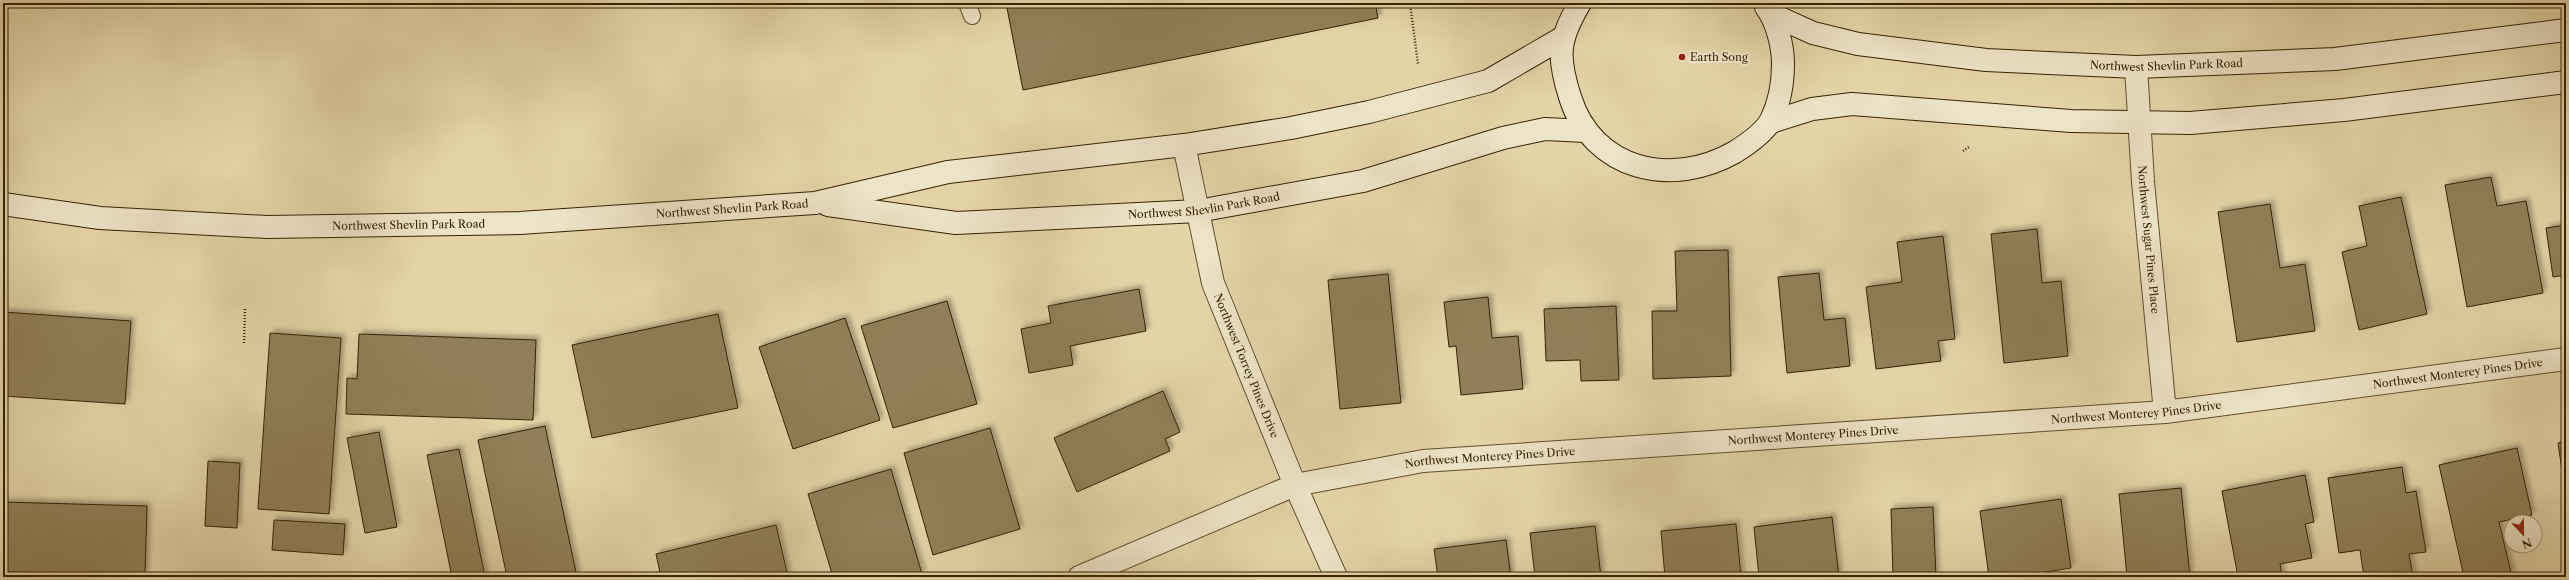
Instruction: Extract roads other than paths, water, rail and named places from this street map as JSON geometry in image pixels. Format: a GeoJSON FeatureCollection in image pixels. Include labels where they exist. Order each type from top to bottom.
{"type":"FeatureCollection","features":[{"type":"Feature","properties":{"kind":"main road"},"geometry":{"type":"LineString","coordinates":[[1580,3],[1562,38],[1561,63],[1566,86],[1574,110],[1586,131],[1620,161],[1651,170],[1686,169],[1719,161],[1746,145],[1771,122],[1812,109],[1852,104],[2071,121],[2190,123],[2344,110],[2566,82]]}},
{"type":"Feature","properties":{"kind":"main road"},"geometry":{"type":"LineString","coordinates":[[1767,8],[1783,52],[1782,87],[1771,122]]}},
{"type":"Feature","properties":{"kind":"main road","name":"Northwest Shevlin Park Road"},"geometry":{"type":"LineString","coordinates":[[1767,8],[1813,33],[1858,44],[1986,60],[2136,67],[2335,59],[2566,30]]}},
{"type":"Feature","properties":{"kind":"main road","name":"Northwest Shevlin Park Road"},"geometry":{"type":"LineString","coordinates":[[3,204],[100,218],[267,227],[520,223],[815,203],[948,172],[1184,145],[1291,128],[1369,112],[1488,81],[1562,38]]}},
{"type":"Feature","properties":{"kind":"main road","name":"Northwest Sugar Pines Place"},"geometry":{"type":"LineString","coordinates":[[2136,67],[2138,123],[2165,412]]}},
{"type":"Feature","properties":{"kind":"main road","name":"Northwest Shevlin Park Road"},"geometry":{"type":"LineString","coordinates":[[815,203],[956,223],[1198,211],[1363,181],[1503,138],[1545,129],[1586,131]]}},
{"type":"Feature","properties":{"kind":"main road","name":"Northwest Torrey Pines Drive"},"geometry":{"type":"LineString","coordinates":[[1184,145],[1213,283],[1295,485],[1336,577]]}},
{"type":"Feature","properties":{"kind":"main road","name":"Northwest Monterey Pines Drive"},"geometry":{"type":"LineString","coordinates":[[1078,577],[1295,485],[1423,461],[2165,412],[2566,359]]}},
{"type":"Feature","properties":{"kind":"place","name":"Earth Song"},"geometry":{"type":"Point","coordinates":[1682,57]}}]}
